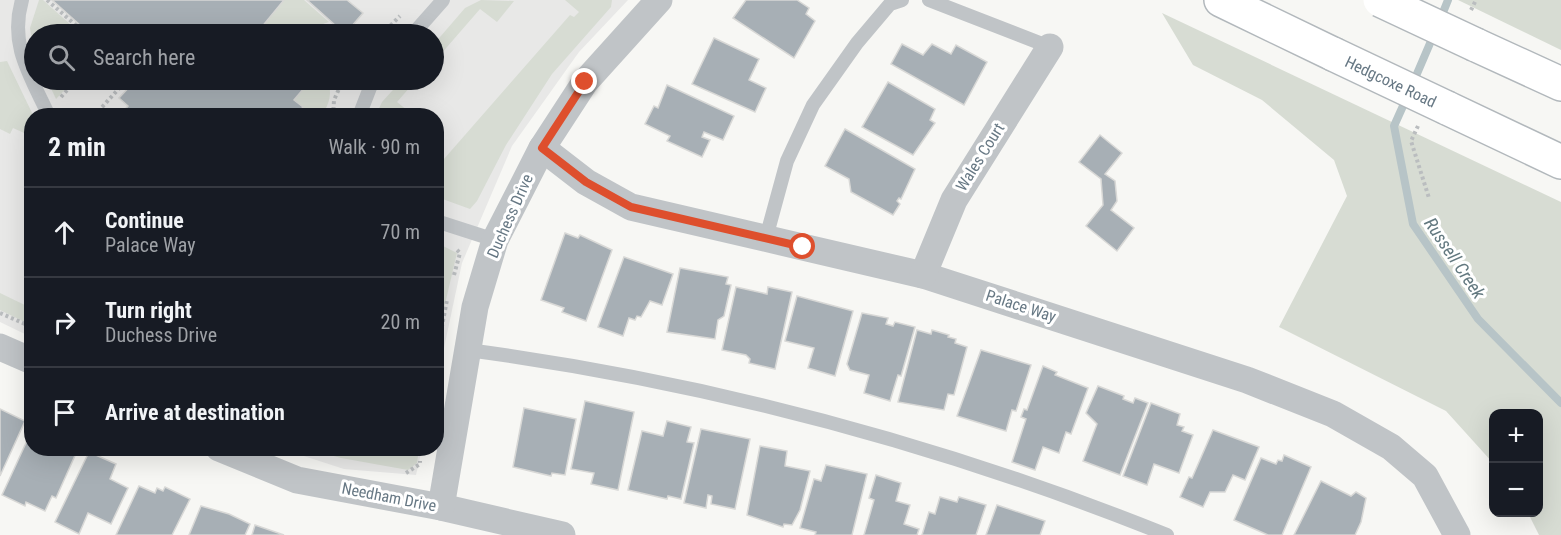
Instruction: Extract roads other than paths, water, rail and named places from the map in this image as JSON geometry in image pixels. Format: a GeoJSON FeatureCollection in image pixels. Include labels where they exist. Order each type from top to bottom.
{"type":"FeatureCollection","features":[{"type":"Feature","properties":{"kind":"main road","name":"Hedgcoxe Road"},"geometry":{"type":"LineString","coordinates":[[1221,0],[1561,162]]}},
{"type":"Feature","properties":{"kind":"main road"},"geometry":{"type":"LineString","coordinates":[[1380,0],[1561,84]]}},
{"type":"Feature","properties":{"kind":"street","name":"Duchess Drive"},"geometry":{"type":"LineString","coordinates":[[441,507],[475,307],[495,240],[542,148],[585,82],[652,2]]}},
{"type":"Feature","properties":{"kind":"street","name":"Wales Court"},"geometry":{"type":"LineString","coordinates":[[923,275],[954,200],[1050,47]]}},
{"type":"Feature","properties":{"kind":"street","name":"Palace Way"},"geometry":{"type":"LineString","coordinates":[[542,148],[586,182],[631,207],[923,275],[1247,380],[1333,414],[1391,447],[1425,476],[1457,535]]}},
{"type":"Feature","properties":{"kind":"street"},"geometry":{"type":"LineString","coordinates":[[0,346],[24,357]]}},
{"type":"Feature","properties":{"kind":"street","name":"Needham Drive"},"geometry":{"type":"LineString","coordinates":[[238,456],[297,480],[441,507],[562,535]]}},
{"type":"Feature","properties":{"kind":"lane"},"geometry":{"type":"LineString","coordinates":[[22,0],[16,21],[20,50],[24,59]]}},
{"type":"Feature","properties":{"kind":"lane"},"geometry":{"type":"LineString","coordinates":[[422,24],[443,0]]}},
{"type":"Feature","properties":{"kind":"lane"},"geometry":{"type":"LineString","coordinates":[[766,238],[788,161],[813,105],[890,4],[902,0]]}},
{"type":"Feature","properties":{"kind":"lane"},"geometry":{"type":"LineString","coordinates":[[929,0],[1050,47]]}},
{"type":"Feature","properties":{"kind":"lane"},"geometry":{"type":"LineString","coordinates":[[38,90],[45,108]]}},
{"type":"Feature","properties":{"kind":"lane"},"geometry":{"type":"LineString","coordinates":[[362,108],[369,90]]}},
{"type":"Feature","properties":{"kind":"lane"},"geometry":{"type":"LineString","coordinates":[[444,224],[495,240]]}},
{"type":"Feature","properties":{"kind":"lane"},"geometry":{"type":"LineString","coordinates":[[468,350],[552,361],[674,384],[818,420],[928,450],[1113,513],[1167,535]]}},
{"type":"Feature","properties":{"kind":"waterway","name":"Russell Creek"},"geometry":{"type":"LineString","coordinates":[[1440,20],[1448,0]]}},
{"type":"Feature","properties":{"kind":"waterway","name":"Russell Creek"},"geometry":{"type":"LineString","coordinates":[[1413,83],[1434,34]]}},
{"type":"Feature","properties":{"kind":"waterway","name":"Russell Creek"},"geometry":{"type":"LineString","coordinates":[[1407,97],[1394,126],[1413,224],[1478,319],[1561,403]]}}]}
